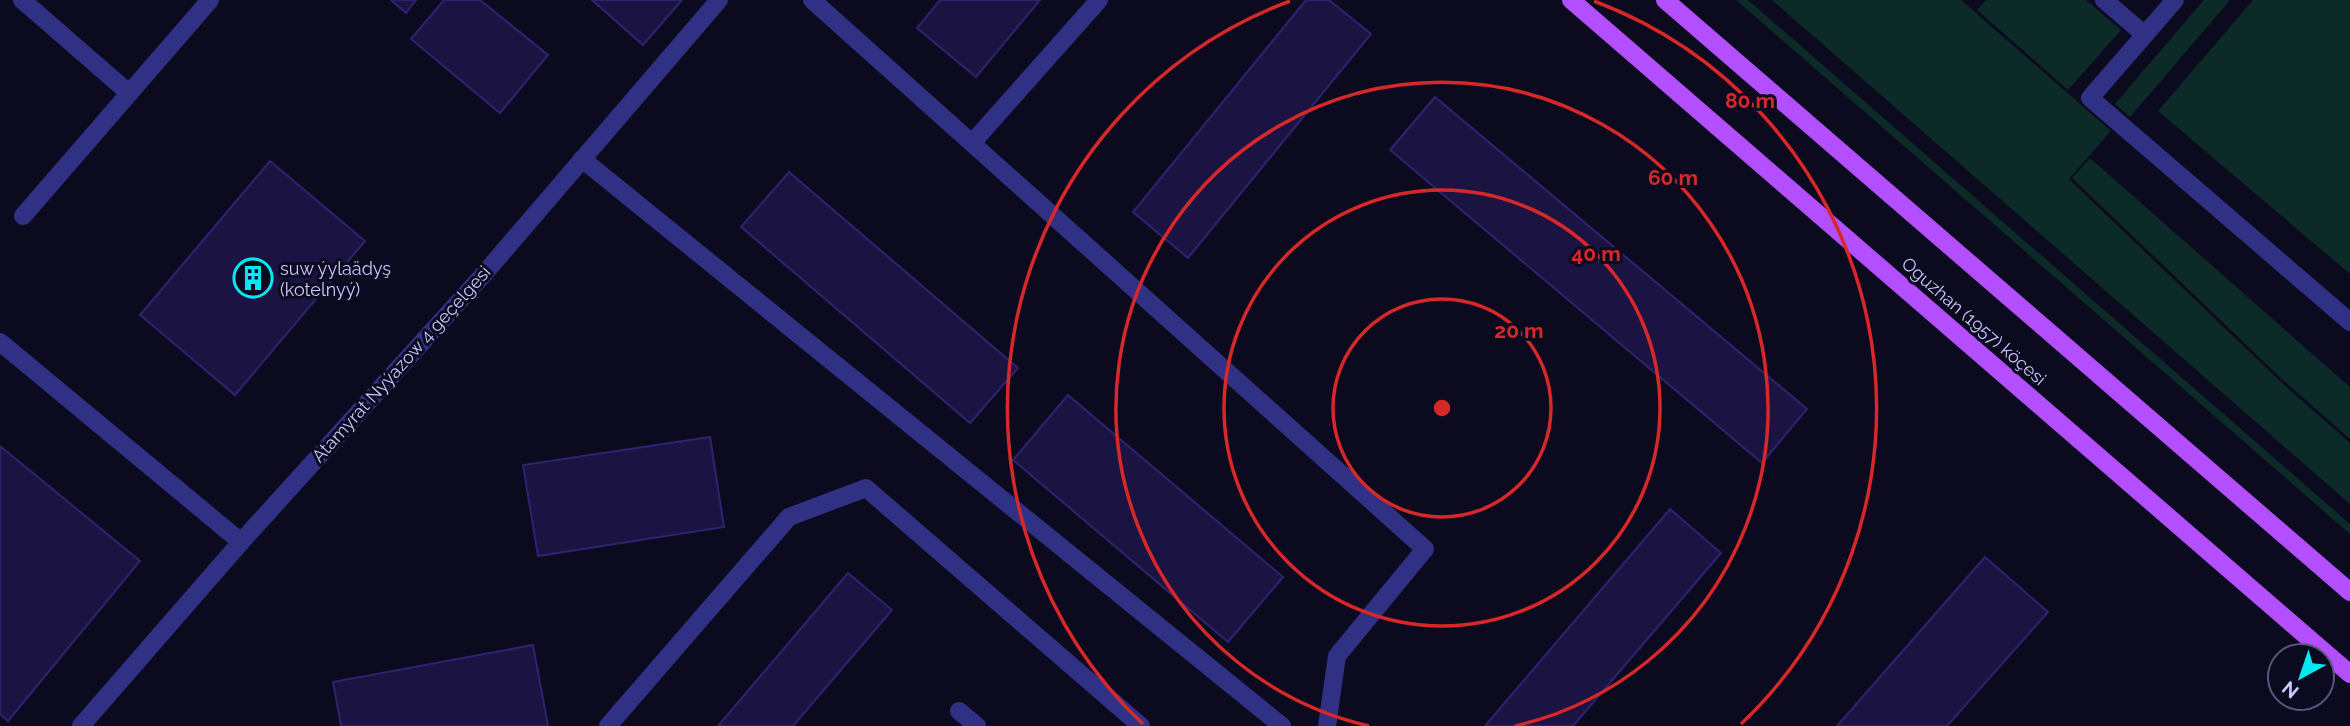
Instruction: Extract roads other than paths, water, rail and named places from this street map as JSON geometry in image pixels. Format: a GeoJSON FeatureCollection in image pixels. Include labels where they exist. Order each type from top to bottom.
{"type":"FeatureCollection","features":[{"type":"Feature","properties":{"kind":"main road","name":"Oguzhan (1957) köçesi"},"geometry":{"type":"LineString","coordinates":[[1571,0],[2350,674]]}},
{"type":"Feature","properties":{"kind":"main road"},"geometry":{"type":"LineString","coordinates":[[1665,0],[2350,592]]}},
{"type":"Feature","properties":{"kind":"street"},"geometry":{"type":"LineString","coordinates":[[22,0],[129,93]]}},
{"type":"Feature","properties":{"kind":"street"},"geometry":{"type":"LineString","coordinates":[[23,216],[210,0]]}},
{"type":"Feature","properties":{"kind":"street","name":"Atamyrat Nyýazow 4 geçelgesi"},"geometry":{"type":"LineString","coordinates":[[81,726],[241,542],[484,274],[719,0]]}},
{"type":"Feature","properties":{"kind":"street"},"geometry":{"type":"LineString","coordinates":[[812,0],[1425,549],[1337,656],[1327,726]]}},
{"type":"Feature","properties":{"kind":"street"},"geometry":{"type":"LineString","coordinates":[[972,143],[1099,0]]}},
{"type":"Feature","properties":{"kind":"street"},"geometry":{"type":"LineString","coordinates":[[2104,0],[2145,35]]}},
{"type":"Feature","properties":{"kind":"street"},"geometry":{"type":"LineString","coordinates":[[2175,0],[2091,98],[2350,322]]}},
{"type":"Feature","properties":{"kind":"street"},"geometry":{"type":"LineString","coordinates":[[582,159],[1282,726]]}},
{"type":"Feature","properties":{"kind":"street"},"geometry":{"type":"LineString","coordinates":[[0,342],[241,542]]}},
{"type":"Feature","properties":{"kind":"street"},"geometry":{"type":"LineString","coordinates":[[608,726],[789,517],[866,488],[1141,726]]}},
{"type":"Feature","properties":{"kind":"street"},"geometry":{"type":"LineString","coordinates":[[959,710],[977,726]]}},
{"type":"Feature","properties":{"kind":"place","name":"suw ýylaädyş (kotelnyý)"},"geometry":{"type":"Point","coordinates":[253,278]}}]}
